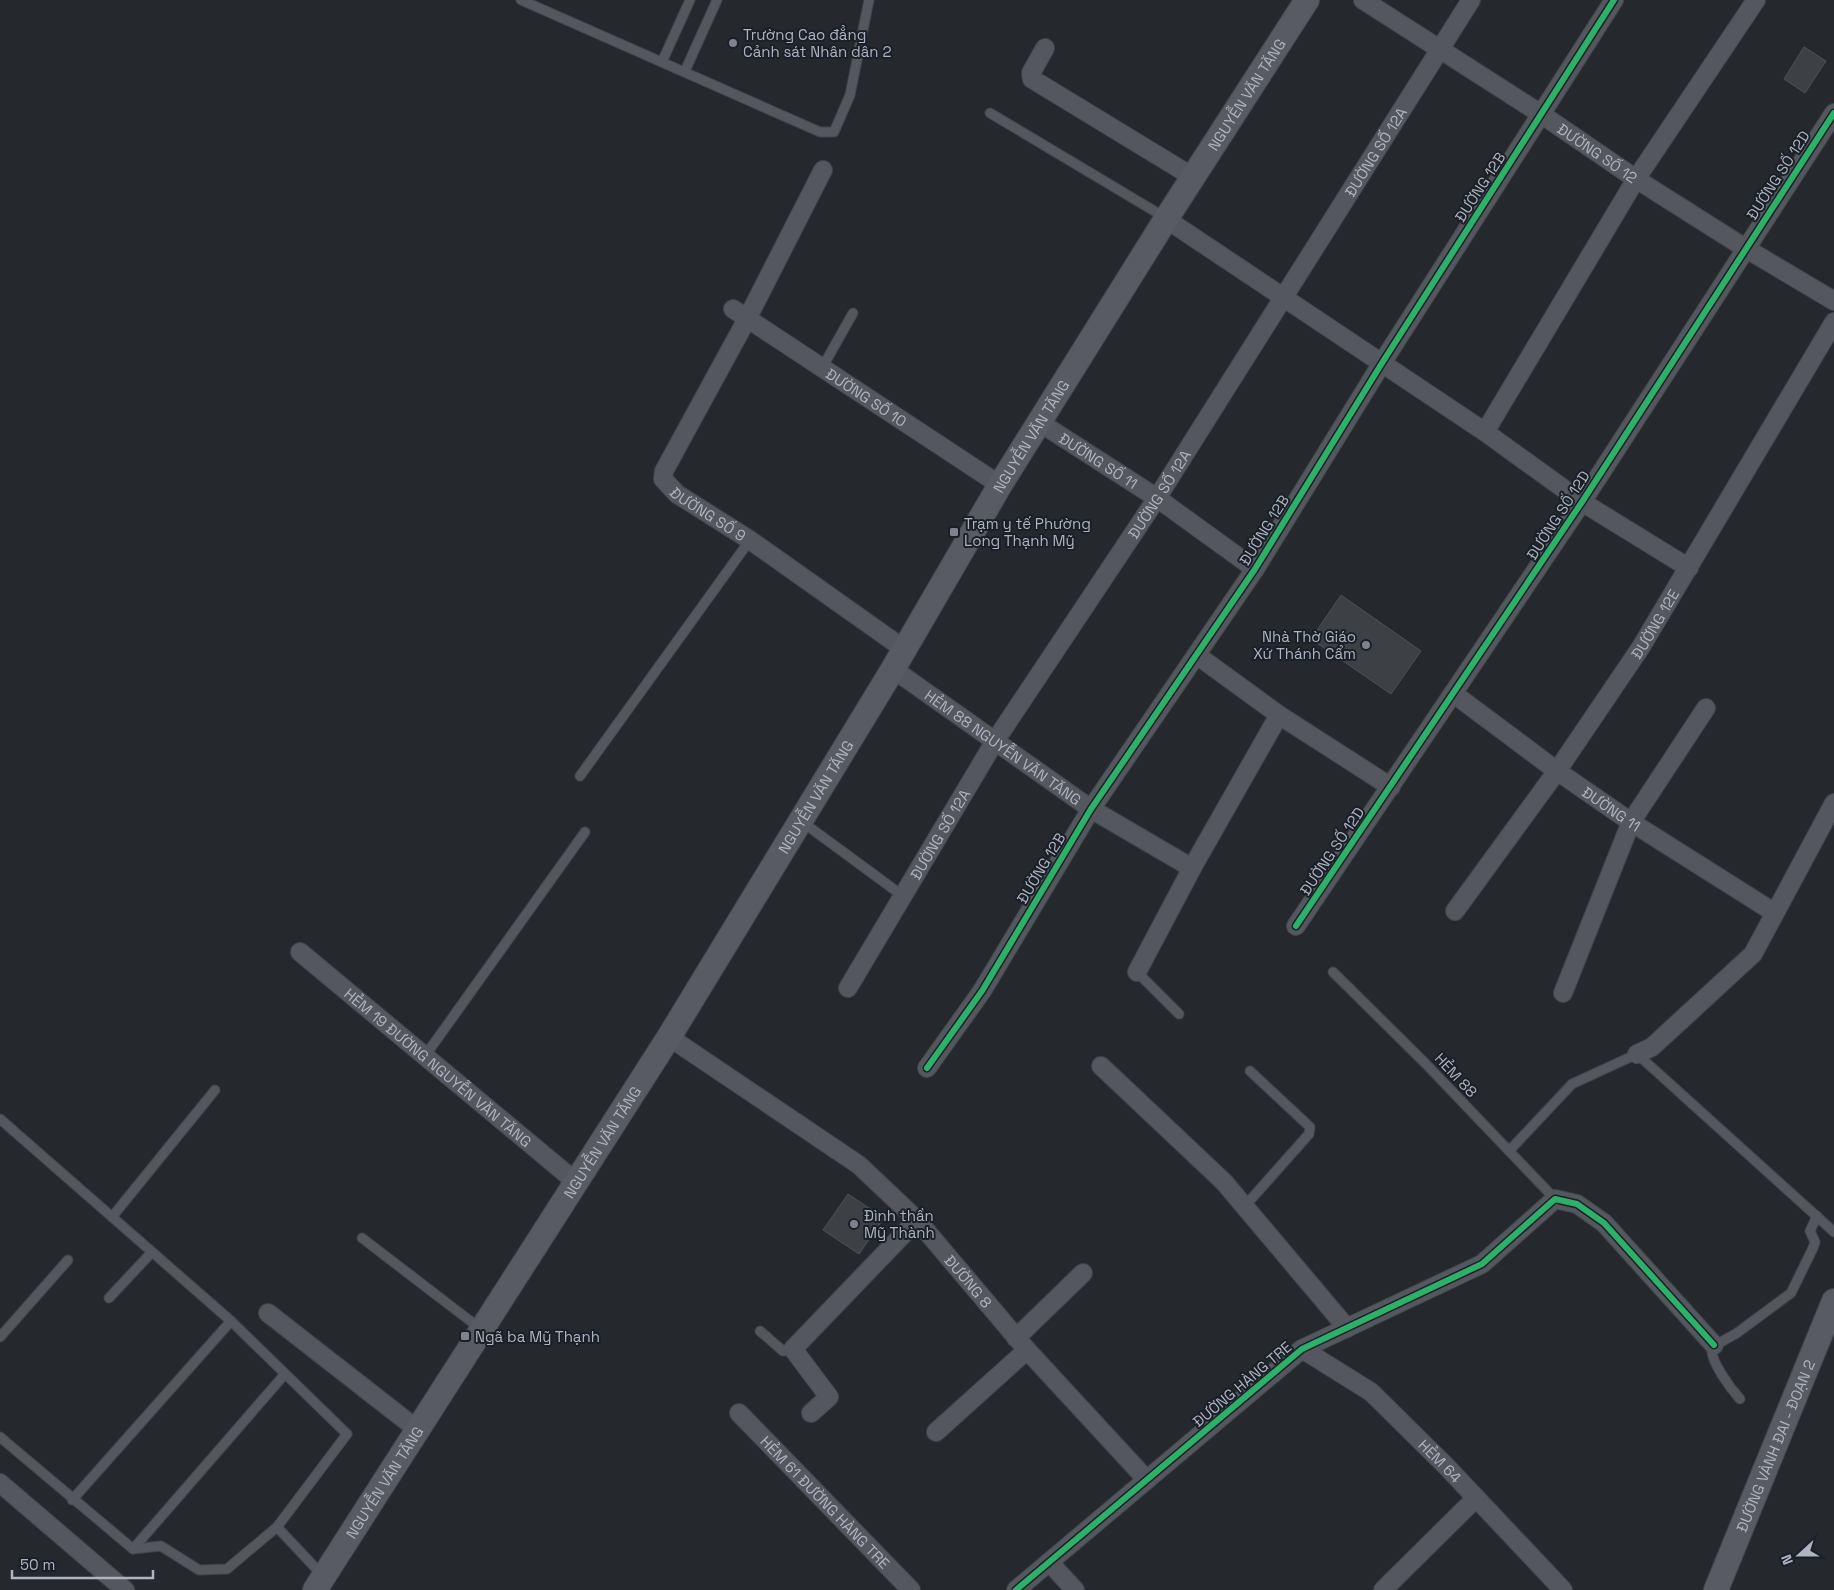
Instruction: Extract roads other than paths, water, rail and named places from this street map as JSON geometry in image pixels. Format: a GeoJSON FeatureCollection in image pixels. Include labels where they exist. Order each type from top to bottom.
{"type":"FeatureCollection","features":[{"type":"Feature","properties":{"kind":"main road","name":"NGUYỄN VĂN TĂNG"},"geometry":{"type":"LineString","coordinates":[[320,1583],[669,1037],[893,669],[1000,485],[1166,218],[1307,0]]}},
{"type":"Feature","properties":{"kind":"main road","name":"ĐƯỜNG VÀNH ĐAI - ĐOẠN 2"},"geometry":{"type":"LineString","coordinates":[[1716,1590],[1834,1301]]}},
{"type":"Feature","properties":{"kind":"street","name":"ĐƯỜNG SỐ 12"},"geometry":{"type":"LineString","coordinates":[[1363,0],[1439,51],[1541,114],[1636,179],[1745,248],[1834,301]]}},
{"type":"Feature","properties":{"kind":"street","name":"ĐƯỜNG SỐ 12A"},"geometry":{"type":"LineString","coordinates":[[848,988],[995,741],[1157,498],[1283,295],[1471,0]]}},
{"type":"Feature","properties":{"kind":"street","name":"ĐƯỜNG 12B"},"geometry":{"type":"LineString","coordinates":[[927,1068],[982,991],[1091,809],[1198,656],[1255,569],[1382,363],[1614,0]]}},
{"type":"Feature","properties":{"kind":"street"},"geometry":{"type":"LineString","coordinates":[[1485,432],[1636,179],[1756,0]]}},
{"type":"Feature","properties":{"kind":"street"},"geometry":{"type":"LineString","coordinates":[[1045,48],[1031,73],[1032,80],[1193,177]]}},
{"type":"Feature","properties":{"kind":"street","name":"ĐƯỜNG SỐ 12D"},"geometry":{"type":"LineString","coordinates":[[1296,926],[1582,502],[1834,113]]}},
{"type":"Feature","properties":{"kind":"street"},"geometry":{"type":"LineString","coordinates":[[740,314],[823,170]]}},
{"type":"Feature","properties":{"kind":"street"},"geometry":{"type":"LineString","coordinates":[[1166,218],[1485,432],[1582,502],[1689,568]]}},
{"type":"Feature","properties":{"kind":"street","name":"ĐƯỜNG SỐ 10"},"geometry":{"type":"LineString","coordinates":[[740,314],[1000,485]]}},
{"type":"Feature","properties":{"kind":"street","name":"ĐƯỜNG SỐ 9"},"geometry":{"type":"LineString","coordinates":[[740,314],[664,471],[663,479],[677,494],[750,540],[904,649]]}},
{"type":"Feature","properties":{"kind":"street","name":"ĐƯỜNG 12E"},"geometry":{"type":"LineString","coordinates":[[1455,911],[1557,771],[1641,647],[1834,322]]}},
{"type":"Feature","properties":{"kind":"street","name":"ĐƯỜNG SỐ 11"},"geometry":{"type":"LineString","coordinates":[[1039,422],[1157,498],[1255,569]]}},
{"type":"Feature","properties":{"kind":"street"},"geometry":{"type":"LineString","coordinates":[[1198,656],[1279,715],[1391,787]]}},
{"type":"Feature","properties":{"kind":"street","name":"HẺM 88 NGUYỄN VĂN TĂNG"},"geometry":{"type":"LineString","coordinates":[[893,669],[1091,809],[1192,868]]}},
{"type":"Feature","properties":{"kind":"street","name":"ĐƯỜNG 11"},"geometry":{"type":"LineString","coordinates":[[1454,694],[1557,771],[1631,822],[1775,913]]}},
{"type":"Feature","properties":{"kind":"street"},"geometry":{"type":"LineString","coordinates":[[1562,994],[1631,822],[1706,708]]}},
{"type":"Feature","properties":{"kind":"street"},"geometry":{"type":"LineString","coordinates":[[1137,972],[1192,868],[1279,715]]}},
{"type":"Feature","properties":{"kind":"street"},"geometry":{"type":"LineString","coordinates":[[1637,1054],[1652,1047],[1753,954],[1834,803]]}},
{"type":"Feature","properties":{"kind":"street","name":"HẺM 19 ĐƯỜNG NGUYỄN VĂN TĂNG"},"geometry":{"type":"LineString","coordinates":[[300,952],[576,1182]]}},
{"type":"Feature","properties":{"kind":"street","name":"ĐƯỜNG 8"},"geometry":{"type":"LineString","coordinates":[[669,1037],[859,1165],[917,1220],[1022,1344],[1147,1480]]}},
{"type":"Feature","properties":{"kind":"street"},"geometry":{"type":"LineString","coordinates":[[1101,1066],[1224,1182],[1347,1328]]}},
{"type":"Feature","properties":{"kind":"street"},"geometry":{"type":"LineString","coordinates":[[1555,1199],[1577,1204],[1604,1223],[1714,1344]]}},
{"type":"Feature","properties":{"kind":"street","name":"ĐƯỜNG HÀNG TRE"},"geometry":{"type":"LineString","coordinates":[[1016,1590],[1302,1349],[1482,1264],[1555,1199]]}},
{"type":"Feature","properties":{"kind":"street"},"geometry":{"type":"LineString","coordinates":[[811,1413],[829,1397],[793,1349],[917,1220]]}},
{"type":"Feature","properties":{"kind":"street"},"geometry":{"type":"LineString","coordinates":[[936,1432],[1022,1344],[1083,1273]]}},
{"type":"Feature","properties":{"kind":"street"},"geometry":{"type":"LineString","coordinates":[[268,1312],[418,1430]]}},
{"type":"Feature","properties":{"kind":"street","name":"HẺM 64"},"geometry":{"type":"LineString","coordinates":[[1302,1349],[1370,1392],[1476,1498],[1563,1590]]}},
{"type":"Feature","properties":{"kind":"street","name":"HẺM 61 ĐƯỜNG HÀNG TRE"},"geometry":{"type":"LineString","coordinates":[[739,1414],[911,1590]]}},
{"type":"Feature","properties":{"kind":"street"},"geometry":{"type":"LineString","coordinates":[[0,1483],[126,1590]]}},
{"type":"Feature","properties":{"kind":"street"},"geometry":{"type":"LineString","coordinates":[[1383,1590],[1476,1498]]}},
{"type":"Feature","properties":{"kind":"street"},"geometry":{"type":"LineString","coordinates":[[1049,1562],[1075,1590]]}},
{"type":"Feature","properties":{"kind":"lane"},"geometry":{"type":"LineString","coordinates":[[521,0],[820,132],[834,132],[850,95],[870,0]]}},
{"type":"Feature","properties":{"kind":"lane"},"geometry":{"type":"LineString","coordinates":[[662,62],[690,0]]}},
{"type":"Feature","properties":{"kind":"lane"},"geometry":{"type":"LineString","coordinates":[[685,71],[717,0]]}},
{"type":"Feature","properties":{"kind":"lane"},"geometry":{"type":"LineString","coordinates":[[990,113],[1166,218]]}},
{"type":"Feature","properties":{"kind":"lane"},"geometry":{"type":"LineString","coordinates":[[822,368],[853,313]]}},
{"type":"Feature","properties":{"kind":"lane"},"geometry":{"type":"LineString","coordinates":[[580,776],[750,540]]}},
{"type":"Feature","properties":{"kind":"lane"},"geometry":{"type":"LineString","coordinates":[[801,821],[903,896]]}},
{"type":"Feature","properties":{"kind":"lane"},"geometry":{"type":"LineString","coordinates":[[425,1056],[585,832]]}},
{"type":"Feature","properties":{"kind":"lane"},"geometry":{"type":"LineString","coordinates":[[1137,972],[1179,1014]]}},
{"type":"Feature","properties":{"kind":"lane","name":"HẺM 88"},"geometry":{"type":"LineString","coordinates":[[1333,972],[1425,1062],[1555,1199]]}},
{"type":"Feature","properties":{"kind":"lane"},"geometry":{"type":"LineString","coordinates":[[1509,1151],[1572,1084],[1637,1054],[1834,1232]]}},
{"type":"Feature","properties":{"kind":"lane"},"geometry":{"type":"LineString","coordinates":[[1245,1206],[1309,1134],[1310,1127],[1250,1071]]}},
{"type":"Feature","properties":{"kind":"lane"},"geometry":{"type":"LineString","coordinates":[[112,1217],[215,1090]]}},
{"type":"Feature","properties":{"kind":"lane"},"geometry":{"type":"LineString","coordinates":[[0,1119],[231,1321],[347,1434],[276,1527],[227,1568],[199,1570],[161,1546],[133,1549],[72,1500],[0,1437]]}},
{"type":"Feature","properties":{"kind":"lane"},"geometry":{"type":"LineString","coordinates":[[1740,1399],[1711,1350],[1714,1344],[1737,1333],[1791,1293],[1813,1248],[1815,1242],[1810,1231],[1817,1216]]}},
{"type":"Feature","properties":{"kind":"lane"},"geometry":{"type":"LineString","coordinates":[[362,1238],[482,1330]]}},
{"type":"Feature","properties":{"kind":"lane"},"geometry":{"type":"LineString","coordinates":[[109,1298],[152,1252]]}},
{"type":"Feature","properties":{"kind":"lane"},"geometry":{"type":"LineString","coordinates":[[0,1337],[68,1260]]}},
{"type":"Feature","properties":{"kind":"lane"},"geometry":{"type":"LineString","coordinates":[[72,1500],[231,1321]]}},
{"type":"Feature","properties":{"kind":"lane"},"geometry":{"type":"LineString","coordinates":[[760,1331],[783,1351],[793,1349]]}},
{"type":"Feature","properties":{"kind":"lane"},"geometry":{"type":"LineString","coordinates":[[133,1549],[285,1374]]}},
{"type":"Feature","properties":{"kind":"lane"},"geometry":{"type":"LineString","coordinates":[[276,1527],[320,1583]]}},
{"type":"Feature","properties":{"kind":"place","name":"Trường Cao đẳng Cảnh sát Nhân dân 2"},"geometry":{"type":"Point","coordinates":[733,43]}},
{"type":"Feature","properties":{"kind":"place","name":"Trạm y tế Phường Long Thạnh Mỹ"},"geometry":{"type":"Point","coordinates":[954,532]}},
{"type":"Feature","properties":{"kind":"place","name":"Nhà Thờ Giáo Xứ Thánh Cẩm"},"geometry":{"type":"Point","coordinates":[1366,645]}},
{"type":"Feature","properties":{"kind":"place","name":"Đình thần Mỹ Thành"},"geometry":{"type":"Point","coordinates":[854,1224]}},
{"type":"Feature","properties":{"kind":"place","name":"Ngã ba Mỹ Thạnh"},"geometry":{"type":"Point","coordinates":[465,1336]}}]}
